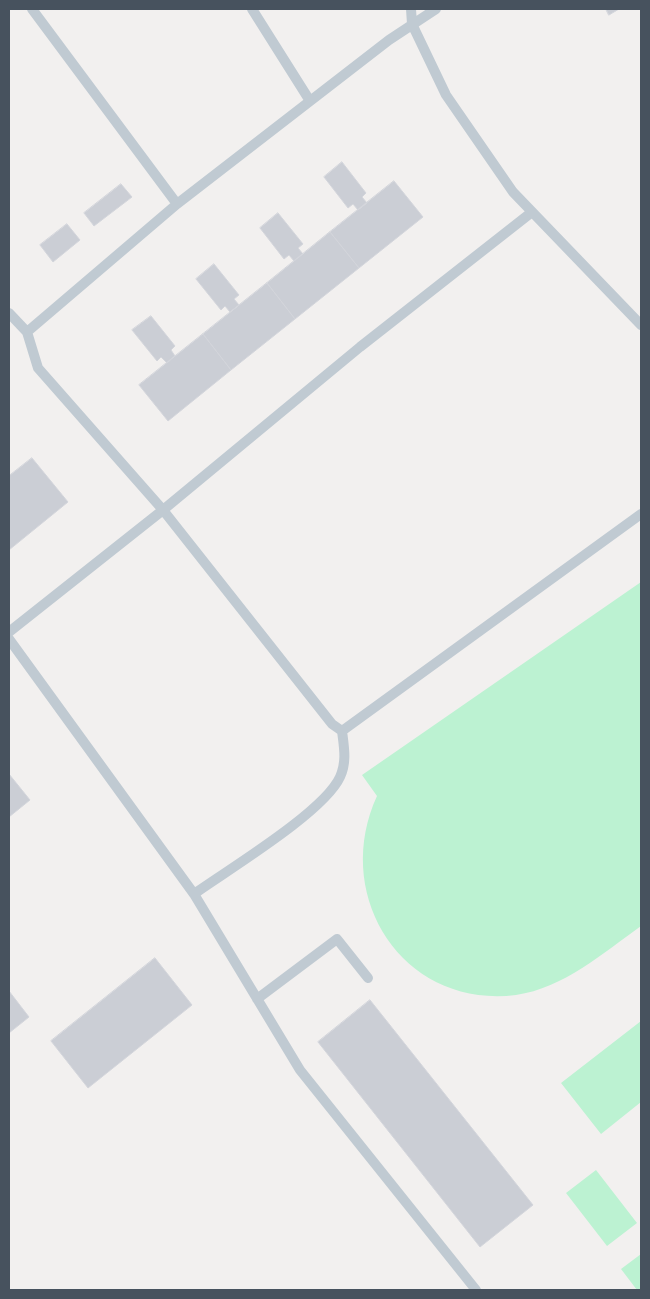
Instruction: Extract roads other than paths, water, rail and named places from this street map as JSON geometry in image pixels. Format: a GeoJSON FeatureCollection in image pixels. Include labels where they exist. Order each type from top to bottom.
{"type":"FeatureCollection","features":[{"type":"Feature","properties":{"kind":"lane"},"geometry":{"type":"LineString","coordinates":[[32,9],[177,204]]}},
{"type":"Feature","properties":{"kind":"lane"},"geometry":{"type":"LineString","coordinates":[[252,9],[310,101]]}},
{"type":"Feature","properties":{"kind":"lane"},"geometry":{"type":"LineString","coordinates":[[411,9],[412,24],[446,95],[513,192],[641,325]]}},
{"type":"Feature","properties":{"kind":"lane"},"geometry":{"type":"LineString","coordinates":[[27,332],[177,204],[412,24],[436,9]]}},
{"type":"Feature","properties":{"kind":"lane"},"geometry":{"type":"LineString","coordinates":[[9,632],[163,510],[360,347],[532,212]]}},
{"type":"Feature","properties":{"kind":"lane"},"geometry":{"type":"LineString","coordinates":[[9,313],[27,332],[38,368],[163,510],[332,724],[342,731],[345,759],[340,777],[326,798],[293,824],[194,894]]}},
{"type":"Feature","properties":{"kind":"lane"},"geometry":{"type":"LineString","coordinates":[[342,731],[641,514]]}},
{"type":"Feature","properties":{"kind":"lane"},"geometry":{"type":"LineString","coordinates":[[9,639],[194,894],[300,1070],[476,1290]]}},
{"type":"Feature","properties":{"kind":"lane"},"geometry":{"type":"LineString","coordinates":[[257,999],[337,939],[368,978]]}}]}
